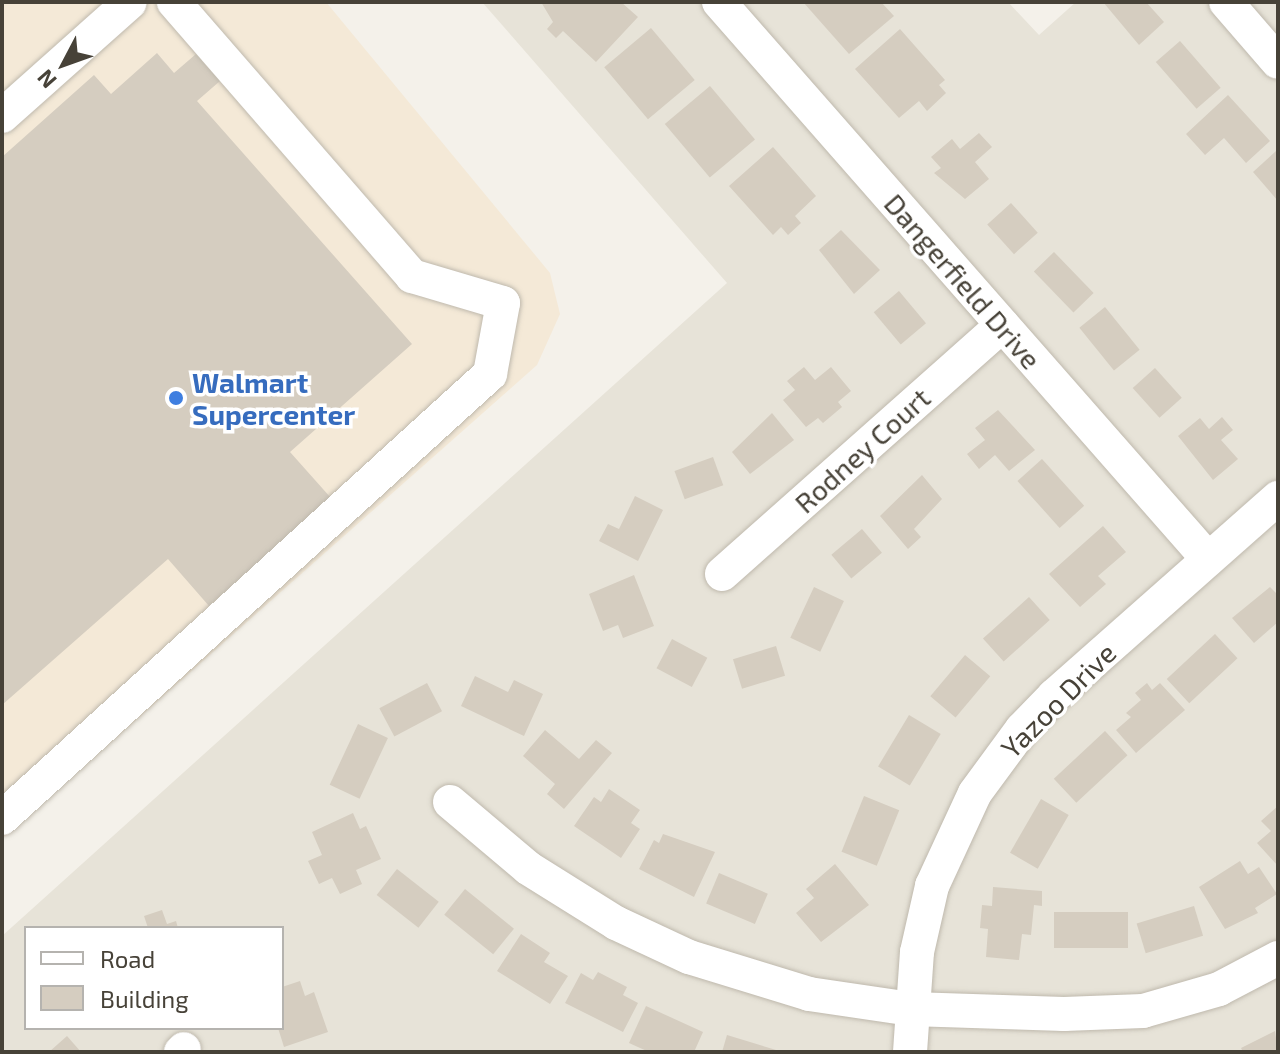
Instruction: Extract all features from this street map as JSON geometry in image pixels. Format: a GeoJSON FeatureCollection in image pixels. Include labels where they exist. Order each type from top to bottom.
{"type":"FeatureCollection","features":[{"type":"Feature","properties":{"kind":"street"},"geometry":{"type":"LineString","coordinates":[[2,116],[130,2]]}},
{"type":"Feature","properties":{"kind":"street"},"geometry":{"type":"LineString","coordinates":[[2,818],[490,374],[503,303],[412,276],[174,2]]}},
{"type":"Feature","properties":{"kind":"street","name":"Dangerfield Drive"},"geometry":{"type":"LineString","coordinates":[[719,2],[1208,559]]}},
{"type":"Feature","properties":{"kind":"street"},"geometry":{"type":"LineString","coordinates":[[1226,2],[1278,62]]}},
{"type":"Feature","properties":{"kind":"street","name":"Rodney Court"},"geometry":{"type":"LineString","coordinates":[[722,574],[1002,325]]}},
{"type":"Feature","properties":{"kind":"street","name":"Yazoo Drive"},"geometry":{"type":"LineString","coordinates":[[910,1052],[917,952],[932,886],[975,793],[1022,729],[1054,696],[1278,498]]}},
{"type":"Feature","properties":{"kind":"street"},"geometry":{"type":"LineString","coordinates":[[450,802],[528,868],[583,905],[689,957],[809,994],[911,1009],[1064,1014],[1143,1011],[1219,989],[1278,958]]}},
{"type":"Feature","properties":{"kind":"shaded area"},"geometry":{"type":"Polygon","coordinates":[[[2,2],[326,2],[550,273],[560,314],[537,365],[2,839],[2,2]]]}},
{"type":"Feature","properties":{"kind":"shaded area"},"geometry":{"type":"Polygon","coordinates":[[[482,2],[1008,2],[1039,35],[1076,2],[1278,2],[1278,1052],[2,1052],[2,936],[727,283],[482,2]]]}},
{"type":"Feature","properties":{"kind":"building"},"geometry":{"type":"Polygon","coordinates":[[[541,2],[621,2],[638,17],[596,62],[563,31],[556,38],[547,29],[553,22],[541,2]]]}},
{"type":"Feature","properties":{"kind":"building"},"geometry":{"type":"Polygon","coordinates":[[[803,2],[881,2],[894,16],[849,54],[803,2]]]}},
{"type":"Feature","properties":{"kind":"building"},"geometry":{"type":"Polygon","coordinates":[[[1103,2],[1146,2],[1164,22],[1139,45],[1103,2]]]}},
{"type":"Feature","properties":{"kind":"building"},"geometry":{"type":"Polygon","coordinates":[[[651,28],[695,80],[648,119],[604,67],[651,28]]]}},
{"type":"Feature","properties":{"kind":"building"},"geometry":{"type":"Polygon","coordinates":[[[900,29],[945,80],[939,85],[946,93],[927,111],[919,101],[899,118],[855,69],[900,29]]]}},
{"type":"Feature","properties":{"kind":"building"},"geometry":{"type":"Polygon","coordinates":[[[1180,41],[1221,88],[1197,109],[1156,62],[1180,41]]]}},
{"type":"Feature","properties":{"kind":"building","name":"Walmart Supercenter"},"geometry":{"type":"Polygon","coordinates":[[[157,53],[174,73],[196,54],[220,81],[197,101],[412,344],[290,452],[331,498],[209,606],[168,559],[2,705],[2,157],[94,75],[111,94],[157,53]]]}},
{"type":"Feature","properties":{"kind":"building"},"geometry":{"type":"Polygon","coordinates":[[[710,86],[755,140],[710,178],[665,124],[710,86]]]}},
{"type":"Feature","properties":{"kind":"building"},"geometry":{"type":"Polygon","coordinates":[[[1228,95],[1270,141],[1246,163],[1224,138],[1205,155],[1186,134],[1228,95]]]}},
{"type":"Feature","properties":{"kind":"building"},"geometry":{"type":"Polygon","coordinates":[[[979,133],[992,147],[975,162],[989,179],[965,199],[934,173],[941,168],[931,157],[952,139],[960,149],[979,133]]]}},
{"type":"Feature","properties":{"kind":"building"},"geometry":{"type":"Polygon","coordinates":[[[773,147],[816,196],[795,216],[801,223],[788,235],[781,227],[773,235],[729,186],[773,147]]]}},
{"type":"Feature","properties":{"kind":"building"},"geometry":{"type":"Polygon","coordinates":[[[1276,151],[1278,153],[1278,201],[1253,172],[1276,151]]]}},
{"type":"Feature","properties":{"kind":"building"},"geometry":{"type":"Polygon","coordinates":[[[1011,203],[1038,233],[1014,254],[987,224],[1011,203]]]}},
{"type":"Feature","properties":{"kind":"building"},"geometry":{"type":"Polygon","coordinates":[[[841,230],[880,270],[854,294],[819,250],[841,230]]]}},
{"type":"Feature","properties":{"kind":"building"},"geometry":{"type":"Polygon","coordinates":[[[1054,252],[1094,293],[1073,312],[1034,271],[1054,252]]]}},
{"type":"Feature","properties":{"kind":"building"},"geometry":{"type":"Polygon","coordinates":[[[899,291],[926,323],[901,344],[874,312],[899,291]]]}},
{"type":"Feature","properties":{"kind":"building"},"geometry":{"type":"Polygon","coordinates":[[[1105,307],[1140,350],[1114,371],[1079,328],[1105,307]]]}},
{"type":"Feature","properties":{"kind":"building"},"geometry":{"type":"Polygon","coordinates":[[[804,367],[815,380],[831,367],[851,391],[838,402],[842,407],[823,423],[818,418],[806,427],[783,400],[795,390],[787,381],[804,367]]]}},
{"type":"Feature","properties":{"kind":"building"},"geometry":{"type":"Polygon","coordinates":[[[1155,368],[1182,398],[1159,418],[1133,388],[1155,368]]]}},
{"type":"Feature","properties":{"kind":"building"},"geometry":{"type":"Polygon","coordinates":[[[998,410],[1035,450],[1009,471],[995,455],[979,469],[967,454],[985,440],[975,428],[998,410]]]}},
{"type":"Feature","properties":{"kind":"building"},"geometry":{"type":"Polygon","coordinates":[[[772,413],[794,440],[750,474],[732,452],[772,413]]]}},
{"type":"Feature","properties":{"kind":"building"},"geometry":{"type":"Polygon","coordinates":[[[1222,417],[1233,430],[1221,440],[1238,459],[1213,480],[1178,436],[1200,418],[1209,429],[1222,417]]]}},
{"type":"Feature","properties":{"kind":"building"},"geometry":{"type":"Polygon","coordinates":[[[713,457],[723,485],[685,499],[674,471],[713,457]]]}},
{"type":"Feature","properties":{"kind":"building"},"geometry":{"type":"Polygon","coordinates":[[[1042,459],[1084,506],[1060,528],[1017,481],[1042,459]]]}},
{"type":"Feature","properties":{"kind":"building"},"geometry":{"type":"Polygon","coordinates":[[[922,475],[942,499],[914,529],[921,537],[908,549],[880,516],[922,475]]]}},
{"type":"Feature","properties":{"kind":"building"},"geometry":{"type":"Polygon","coordinates":[[[635,496],[663,510],[638,561],[599,541],[608,524],[619,529],[635,496]]]}},
{"type":"Feature","properties":{"kind":"building"},"geometry":{"type":"Polygon","coordinates":[[[1103,526],[1126,552],[1098,576],[1106,584],[1080,607],[1049,574],[1103,526]]]}},
{"type":"Feature","properties":{"kind":"building"},"geometry":{"type":"Polygon","coordinates":[[[862,529],[882,553],[851,578],[831,555],[862,529]]]}},
{"type":"Feature","properties":{"kind":"building"},"geometry":{"type":"Polygon","coordinates":[[[634,575],[654,626],[623,638],[618,625],[603,631],[589,594],[634,575]]]}},
{"type":"Feature","properties":{"kind":"building"},"geometry":{"type":"Polygon","coordinates":[[[814,587],[844,601],[820,652],[790,638],[814,587]]]}},
{"type":"Feature","properties":{"kind":"building"},"geometry":{"type":"Polygon","coordinates":[[[1270,587],[1278,595],[1278,622],[1254,643],[1232,618],[1270,587]]]}},
{"type":"Feature","properties":{"kind":"building"},"geometry":{"type":"Polygon","coordinates":[[[1029,597],[1050,620],[1004,662],[983,638],[1029,597]]]}},
{"type":"Feature","properties":{"kind":"building"},"geometry":{"type":"Polygon","coordinates":[[[1215,634],[1238,658],[1189,703],[1167,679],[1215,634]]]}},
{"type":"Feature","properties":{"kind":"building"},"geometry":{"type":"Polygon","coordinates":[[[672,639],[707,658],[692,687],[657,668],[672,639]]]}},
{"type":"Feature","properties":{"kind":"building"},"geometry":{"type":"Polygon","coordinates":[[[776,646],[785,676],[742,689],[733,659],[776,646]]]}},
{"type":"Feature","properties":{"kind":"building"},"geometry":{"type":"Polygon","coordinates":[[[965,655],[990,676],[956,718],[930,696],[965,655]]]}},
{"type":"Feature","properties":{"kind":"building"},"geometry":{"type":"Polygon","coordinates":[[[475,676],[508,692],[514,680],[543,694],[524,736],[461,706],[475,676]]]}},
{"type":"Feature","properties":{"kind":"building"},"geometry":{"type":"Polygon","coordinates":[[[427,683],[442,711],[394,737],[379,708],[427,683]]]}},
{"type":"Feature","properties":{"kind":"building"},"geometry":{"type":"Polygon","coordinates":[[[1147,683],[1152,690],[1160,683],[1185,710],[1136,753],[1116,730],[1131,717],[1126,713],[1141,700],[1135,693],[1147,683]]]}},
{"type":"Feature","properties":{"kind":"building"},"geometry":{"type":"Polygon","coordinates":[[[909,715],[941,734],[910,785],[878,766],[909,715]]]}},
{"type":"Feature","properties":{"kind":"building"},"geometry":{"type":"Polygon","coordinates":[[[358,724],[388,738],[360,799],[330,785],[358,724]]]}},
{"type":"Feature","properties":{"kind":"building"},"geometry":{"type":"Polygon","coordinates":[[[545,730],[579,759],[596,740],[612,753],[564,809],[547,794],[555,784],[523,756],[545,730]]]}},
{"type":"Feature","properties":{"kind":"building"},"geometry":{"type":"Polygon","coordinates":[[[1105,731],[1128,755],[1076,803],[1054,779],[1105,731]]]}},
{"type":"Feature","properties":{"kind":"building"},"geometry":{"type":"Polygon","coordinates":[[[609,789],[640,810],[631,823],[640,829],[621,858],[574,826],[594,797],[601,802],[609,789]]]}},
{"type":"Feature","properties":{"kind":"building"},"geometry":{"type":"Polygon","coordinates":[[[864,796],[899,810],[877,866],[842,852],[864,796]]]}},
{"type":"Feature","properties":{"kind":"building"},"geometry":{"type":"Polygon","coordinates":[[[1041,799],[1069,815],[1038,869],[1010,853],[1041,799]]]}},
{"type":"Feature","properties":{"kind":"building"},"geometry":{"type":"Polygon","coordinates":[[[1278,806],[1278,866],[1257,843],[1271,831],[1261,821],[1278,806]]]}},
{"type":"Feature","properties":{"kind":"building"},"geometry":{"type":"Polygon","coordinates":[[[353,813],[360,829],[366,826],[381,859],[356,870],[362,884],[340,894],[332,878],[319,884],[308,861],[322,855],[312,832],[353,813]]]}},
{"type":"Feature","properties":{"kind":"building"},"geometry":{"type":"Polygon","coordinates":[[[663,834],[715,852],[694,897],[639,869],[654,840],[659,843],[663,834]]]}},
{"type":"Feature","properties":{"kind":"building"},"geometry":{"type":"Polygon","coordinates":[[[1240,861],[1248,874],[1259,867],[1277,894],[1255,908],[1258,913],[1225,929],[1199,887],[1240,861]]]}},
{"type":"Feature","properties":{"kind":"building"},"geometry":{"type":"Polygon","coordinates":[[[835,864],[869,905],[821,942],[796,913],[814,898],[806,889],[835,864]]]}},
{"type":"Feature","properties":{"kind":"building"},"geometry":{"type":"Polygon","coordinates":[[[397,869],[439,902],[418,928],[377,895],[397,869]]]}},
{"type":"Feature","properties":{"kind":"building"},"geometry":{"type":"Polygon","coordinates":[[[719,873],[768,894],[755,924],[706,903],[719,873]]]}},
{"type":"Feature","properties":{"kind":"building"},"geometry":{"type":"Polygon","coordinates":[[[993,887],[1042,891],[1042,906],[1034,905],[1031,935],[1022,934],[1019,960],[986,957],[988,929],[980,928],[982,905],[992,906],[993,887]]]}},
{"type":"Feature","properties":{"kind":"building"},"geometry":{"type":"Polygon","coordinates":[[[465,889],[514,929],[493,954],[444,915],[465,889]]]}},
{"type":"Feature","properties":{"kind":"building"},"geometry":{"type":"Polygon","coordinates":[[[1194,906],[1203,936],[1146,953],[1137,924],[1194,906]]]}},
{"type":"Feature","properties":{"kind":"building"},"geometry":{"type":"Polygon","coordinates":[[[162,910],[167,924],[176,921],[177,926],[147,926],[144,916],[162,910]]]}},
{"type":"Feature","properties":{"kind":"building"},"geometry":{"type":"Polygon","coordinates":[[[1054,912],[1128,912],[1128,948],[1054,948],[1054,912]]]}},
{"type":"Feature","properties":{"kind":"building"},"geometry":{"type":"Polygon","coordinates":[[[521,934],[550,953],[544,962],[568,976],[550,1004],[497,971],[521,934]]]}},
{"type":"Feature","properties":{"kind":"building"},"geometry":{"type":"Polygon","coordinates":[[[598,972],[627,987],[623,995],[638,1003],[623,1032],[565,1003],[581,973],[593,980],[598,972]]]}},
{"type":"Feature","properties":{"kind":"building"},"geometry":{"type":"Polygon","coordinates":[[[300,981],[305,996],[314,992],[328,1032],[284,1047],[279,1030],[284,1030],[284,986],[300,981]]]}},
{"type":"Feature","properties":{"kind":"building"},"geometry":{"type":"Polygon","coordinates":[[[646,1006],[703,1032],[694,1052],[649,1052],[629,1043],[646,1006]]]}},
{"type":"Feature","properties":{"kind":"building"},"geometry":{"type":"Polygon","coordinates":[[[1275,1031],[1278,1052],[1243,1052],[1241,1048],[1275,1031]]]}},
{"type":"Feature","properties":{"kind":"building"},"geometry":{"type":"Polygon","coordinates":[[[727,1035],[776,1050],[722,1052],[727,1035]]]}},
{"type":"Feature","properties":{"kind":"building"},"geometry":{"type":"Polygon","coordinates":[[[67,1036],[81,1052],[49,1052],[67,1036]]]}},
{"type":"Feature","properties":{"kind":"place","name":"Walmart Supercenter"},"geometry":{"type":"Point","coordinates":[176,398]}}]}
